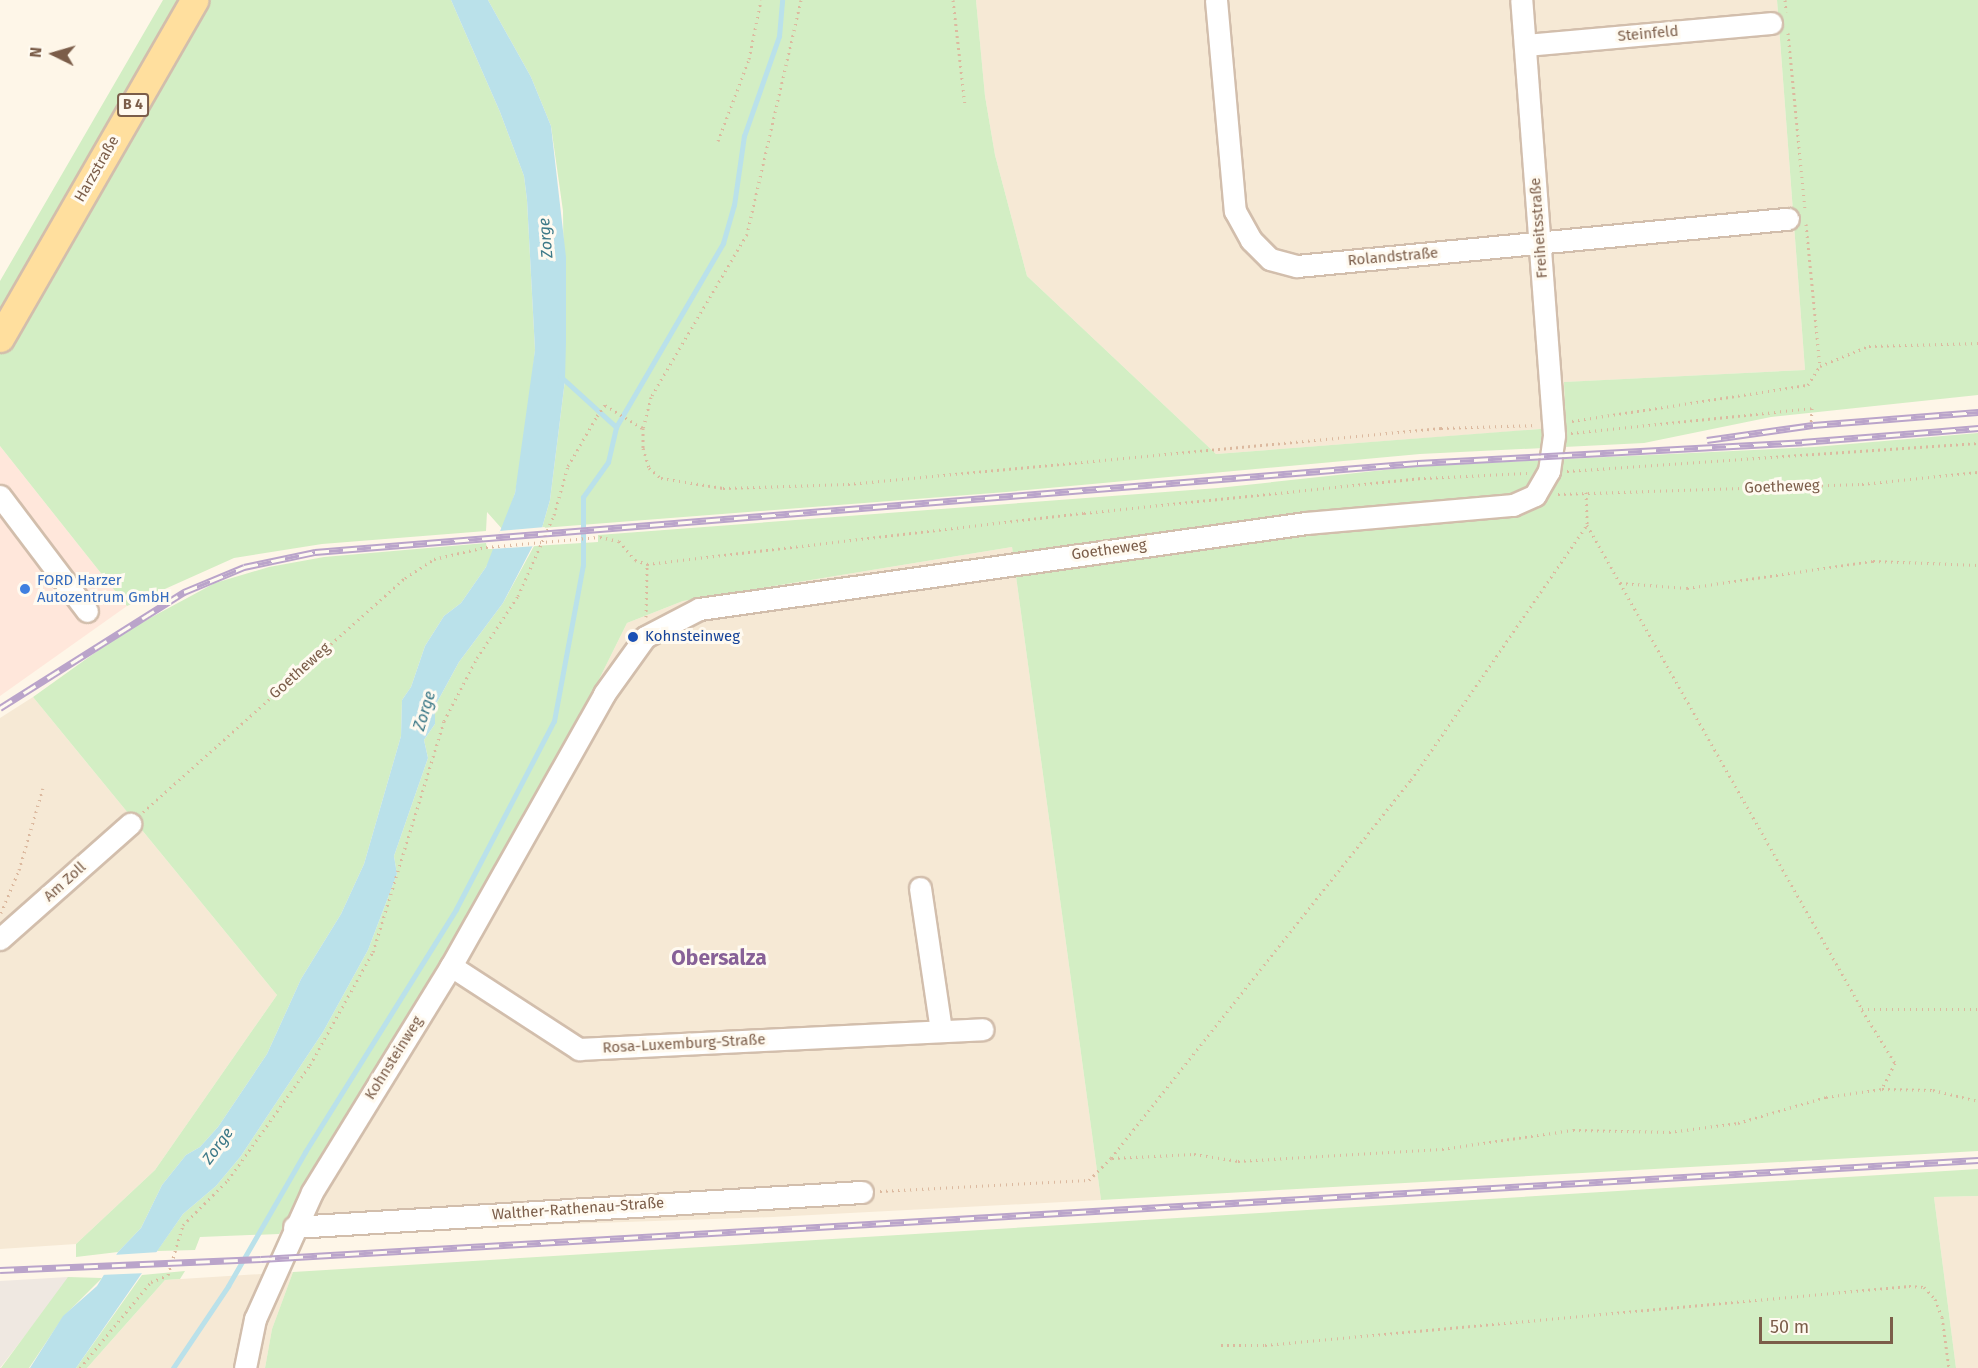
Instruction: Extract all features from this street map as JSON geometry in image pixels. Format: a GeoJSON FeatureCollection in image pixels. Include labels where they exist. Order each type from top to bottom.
{"type":"FeatureCollection","features":[{"type":"Feature","properties":{"kind":"main road","name":"Harzstraße"},"geometry":{"type":"LineString","coordinates":[[0,338],[194,0]]}},
{"type":"Feature","properties":{"kind":"street","name":"Rolandstraße"},"geometry":{"type":"LineString","coordinates":[[1216,0],[1235,211],[1251,240],[1270,259],[1297,266],[1788,219]]}},
{"type":"Feature","properties":{"kind":"street","name":"Freiheitsstraße"},"geometry":{"type":"LineString","coordinates":[[1521,0],[1540,243],[1552,446]]}},
{"type":"Feature","properties":{"kind":"street","name":"Steinfeld"},"geometry":{"type":"LineString","coordinates":[[1525,45],[1771,23]]}},
{"type":"Feature","properties":{"kind":"street","name":"Goetheweg"},"geometry":{"type":"LineString","coordinates":[[645,637],[673,620],[710,608],[1306,523],[1513,505],[1535,495],[1552,446]]}},
{"type":"Feature","properties":{"kind":"street"},"geometry":{"type":"LineString","coordinates":[[0,496],[87,611]]}},
{"type":"Feature","properties":{"kind":"street","name":"Kohnsteinweg"},"geometry":{"type":"LineString","coordinates":[[245,1368],[255,1319],[294,1227],[451,966],[603,694],[645,637]]}},
{"type":"Feature","properties":{"kind":"street","name":"Am Zoll"},"geometry":{"type":"LineString","coordinates":[[0,939],[130,824]]}},
{"type":"Feature","properties":{"kind":"street"},"geometry":{"type":"LineString","coordinates":[[920,888],[941,1030]]}},
{"type":"Feature","properties":{"kind":"street","name":"Rosa-Luxemburg-Straße"},"geometry":{"type":"LineString","coordinates":[[451,966],[579,1049],[983,1029]]}},
{"type":"Feature","properties":{"kind":"street","name":"Walther-Rathenau-Straße"},"geometry":{"type":"LineString","coordinates":[[294,1227],[862,1192]]}},
{"type":"Feature","properties":{"kind":"path"},"geometry":{"type":"LineString","coordinates":[[718,141],[749,58],[761,0]]}},
{"type":"Feature","properties":{"kind":"path"},"geometry":{"type":"LineString","coordinates":[[801,0],[747,234],[651,397],[643,428],[649,468],[661,478],[723,488],[848,484],[1418,430],[1552,446],[1978,442]]}},
{"type":"Feature","properties":{"kind":"path"},"geometry":{"type":"LineString","coordinates":[[953,0],[965,106]]}},
{"type":"Feature","properties":{"kind":"path"},"geometry":{"type":"LineString","coordinates":[[1785,0],[1820,366]]}},
{"type":"Feature","properties":{"kind":"path"},"geometry":{"type":"LineString","coordinates":[[645,637],[647,564],[1084,513],[1424,478],[1808,385],[1820,366],[1869,346],[1978,343]]}},
{"type":"Feature","properties":{"kind":"path"},"geometry":{"type":"LineString","coordinates":[[80,1368],[152,1282],[168,1275],[183,1225],[228,1180],[310,1065],[373,951],[444,721],[477,658],[518,596],[555,515],[568,466],[597,416],[605,405],[643,428]]}},
{"type":"Feature","properties":{"kind":"path"},"geometry":{"type":"LineString","coordinates":[[1552,446],[1812,408],[1811,428]]}},
{"type":"Feature","properties":{"kind":"path","name":"Goetheweg"},"geometry":{"type":"LineString","coordinates":[[1587,525],[1586,492],[1862,484],[1978,472]]}},
{"type":"Feature","properties":{"kind":"path"},"geometry":{"type":"LineString","coordinates":[[862,1192],[1089,1180],[1111,1158],[1411,780],[1587,525],[1895,1064],[1882,1089]]}},
{"type":"Feature","properties":{"kind":"path","name":"Goetheweg"},"geometry":{"type":"LineString","coordinates":[[130,824],[405,578],[434,559],[486,547],[600,537],[619,541],[635,560],[647,564]]}},
{"type":"Feature","properties":{"kind":"path"},"geometry":{"type":"LineString","coordinates":[[1620,583],[1687,588],[1873,561],[1978,565]]}},
{"type":"Feature","properties":{"kind":"path"},"geometry":{"type":"LineString","coordinates":[[0,914],[19,870],[43,788]]}},
{"type":"Feature","properties":{"kind":"path"},"geometry":{"type":"LineString","coordinates":[[1862,1009],[1978,1009]]}},
{"type":"Feature","properties":{"kind":"path"},"geometry":{"type":"LineString","coordinates":[[1111,1158],[1194,1154],[1238,1161],[1442,1149],[1573,1130],[1669,1132],[1738,1122],[1826,1097],[1882,1089],[1933,1090],[1978,1101]]}},
{"type":"Feature","properties":{"kind":"path"},"geometry":{"type":"LineString","coordinates":[[1221,1345],[1265,1345],[1909,1286],[1924,1287],[1935,1299],[1942,1317],[1949,1368]]}},
{"type":"Feature","properties":{"kind":"shaded area"},"geometry":{"type":"Polygon","coordinates":[[[976,0],[1777,0],[1805,370],[1565,382],[1567,427],[1216,454],[1027,276],[995,155],[985,96],[976,0]]]}},
{"type":"Feature","properties":{"kind":"shaded area"},"geometry":{"type":"Polygon","coordinates":[[[0,446],[127,606],[0,696],[0,446]]]}},
{"type":"Feature","properties":{"kind":"shaded area"},"geometry":{"type":"Polygon","coordinates":[[[1012,547],[1101,1200],[773,1217],[279,1234],[564,750],[627,623],[683,601],[1012,547]]]}},
{"type":"Feature","properties":{"kind":"shaded area"},"geometry":{"type":"Polygon","coordinates":[[[33,697],[277,995],[155,1170],[76,1244],[0,1249],[0,718],[33,697]]]}},
{"type":"Feature","properties":{"kind":"shaded area"},"geometry":{"type":"Polygon","coordinates":[[[1978,1196],[1978,1368],[1956,1368],[1934,1197],[1978,1196]]]}},
{"type":"Feature","properties":{"kind":"shaded area"},"geometry":{"type":"Polygon","coordinates":[[[293,1272],[272,1329],[265,1368],[87,1368],[165,1280],[293,1272]]]}},
{"type":"Feature","properties":{"kind":"shaded area"},"geometry":{"type":"Polygon","coordinates":[[[68,1277],[69,1279],[0,1368],[0,1281],[68,1277]]]}},
{"type":"Feature","properties":{"kind":"green space"},"geometry":{"type":"Polygon","coordinates":[[[163,0],[451,0],[500,112],[524,176],[527,200],[535,350],[526,437],[515,493],[503,530],[487,512],[486,531],[322,544],[234,558],[127,606],[0,446],[0,281],[163,0]]]}},
{"type":"Feature","properties":{"kind":"green space"},"geometry":{"type":"Polygon","coordinates":[[[488,0],[976,0],[985,96],[995,155],[1027,276],[1216,454],[1566,427],[1564,382],[1805,370],[1777,0],[1978,0],[1978,395],[1771,417],[1644,443],[1420,454],[1006,492],[542,528],[550,500],[565,380],[563,211],[551,126],[531,77],[488,0]]]}},
{"type":"Feature","properties":{"kind":"green space"},"geometry":{"type":"Polygon","coordinates":[[[1978,433],[1978,1151],[1101,1200],[1012,547],[683,601],[627,623],[564,750],[279,1234],[200,1237],[195,1250],[157,1251],[183,1214],[216,1186],[241,1156],[323,1032],[368,950],[397,874],[394,856],[428,758],[424,740],[435,724],[435,706],[459,662],[503,603],[534,546],[598,542],[598,535],[1218,488],[1421,466],[1814,447],[1978,433]]]}},
{"type":"Feature","properties":{"kind":"green space"},"geometry":{"type":"Polygon","coordinates":[[[486,543],[487,549],[496,549],[486,567],[461,603],[444,616],[425,646],[411,687],[402,700],[401,736],[364,864],[341,914],[301,979],[267,1054],[218,1127],[200,1147],[186,1155],[162,1185],[141,1228],[118,1252],[76,1257],[76,1244],[155,1170],[277,995],[33,697],[124,632],[215,583],[269,567],[324,557],[486,543]]]}},
{"type":"Feature","properties":{"kind":"green space"},"geometry":{"type":"Polygon","coordinates":[[[1978,1169],[1978,1196],[1934,1197],[1956,1368],[265,1368],[272,1329],[293,1272],[1978,1169]]]}},
{"type":"Feature","properties":{"kind":"green space"},"geometry":{"type":"Polygon","coordinates":[[[185,1271],[180,1279],[165,1280],[87,1368],[76,1368],[142,1275],[185,1271]]]}},
{"type":"Feature","properties":{"kind":"green space"},"geometry":{"type":"Polygon","coordinates":[[[68,1277],[102,1278],[63,1317],[29,1368],[1,1368],[68,1277]]]}},
{"type":"Feature","properties":{"kind":"water","name":"Zorge"},"geometry":{"type":"Polygon","coordinates":[[[451,0],[488,0],[531,77],[551,126],[566,257],[566,342],[565,380],[550,500],[542,528],[503,603],[459,662],[435,706],[435,724],[424,740],[428,758],[394,856],[397,874],[368,950],[323,1032],[241,1156],[216,1186],[183,1214],[76,1368],[30,1368],[63,1316],[97,1286],[118,1252],[141,1228],[162,1185],[186,1155],[200,1147],[218,1127],[267,1054],[301,979],[341,914],[364,864],[401,736],[402,700],[411,687],[425,646],[444,616],[461,603],[486,567],[515,493],[535,350],[524,176],[500,112],[451,0]]]}},
{"type":"Feature","properties":{"kind":"pier"},"geometry":{"type":"Polygon","coordinates":[[[545,527],[537,546],[492,549],[500,531],[545,527]]]}},
{"type":"Feature","properties":{"kind":"pier"},"geometry":{"type":"Polygon","coordinates":[[[159,1252],[147,1273],[100,1275],[113,1255],[159,1252]]]}},
{"type":"Feature","properties":{"kind":"waterway"},"geometry":{"type":"LineString","coordinates":[[173,1368],[228,1286],[305,1152],[456,909],[554,721],[583,565],[583,497],[608,462],[616,427],[723,243],[734,205],[744,136],[779,36],[782,0]]}},
{"type":"Feature","properties":{"kind":"waterway"},"geometry":{"type":"LineString","coordinates":[[560,376],[616,427]]}},
{"type":"Feature","properties":{"kind":"railway"},"geometry":{"type":"LineString","coordinates":[[1707,440],[1813,425],[1978,412]]}},
{"type":"Feature","properties":{"kind":"railway"},"geometry":{"type":"LineString","coordinates":[[0,708],[184,592],[244,567],[315,552],[1418,463],[1802,442],[1978,428]]}},
{"type":"Feature","properties":{"kind":"railway"},"geometry":{"type":"LineString","coordinates":[[0,1270],[261,1259],[1978,1160]]}},
{"type":"Feature","properties":{"kind":"place","name":"FORD Harzer Autozentrum GmbH"},"geometry":{"type":"Point","coordinates":[25,589]}},
{"type":"Feature","properties":{"kind":"place","name":"Kohnsteinweg"},"geometry":{"type":"Point","coordinates":[633,637]}},
{"type":"Feature","properties":{"kind":"district","name":"Obersalza"},"geometry":{"type":"Point","coordinates":[719,958]}}]}
